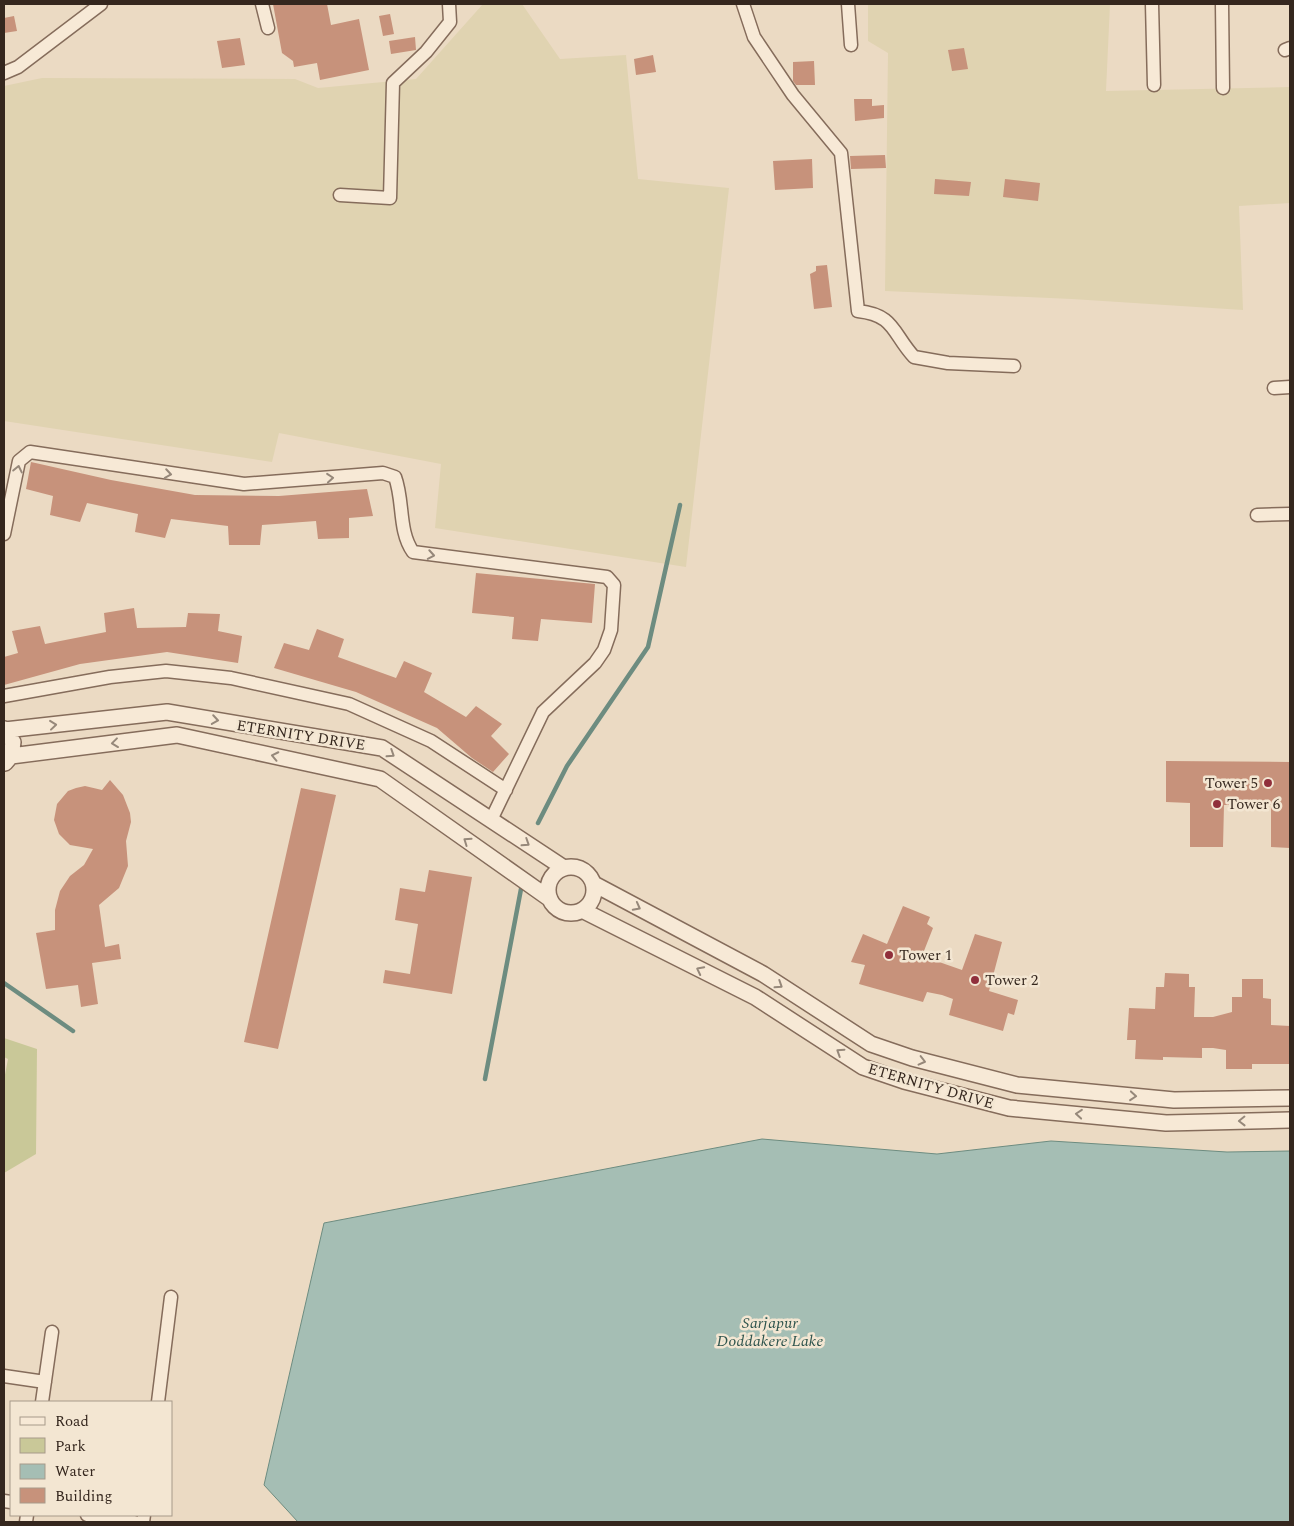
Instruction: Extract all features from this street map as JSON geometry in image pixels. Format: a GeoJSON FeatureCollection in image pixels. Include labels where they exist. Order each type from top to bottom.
{"type":"FeatureCollection","features":[{"type":"Feature","properties":{"kind":"street"},"geometry":{"type":"LineString","coordinates":[[4,73],[18,68],[100,4]]}},
{"type":"Feature","properties":{"kind":"street"},"geometry":{"type":"LineString","coordinates":[[262,4],[268,28]]}},
{"type":"Feature","properties":{"kind":"street"},"geometry":{"type":"LineString","coordinates":[[340,195],[390,198],[393,83],[426,52],[450,22],[449,4]]}},
{"type":"Feature","properties":{"kind":"street"},"geometry":{"type":"LineString","coordinates":[[743,4],[754,37],[793,95],[841,153],[858,311],[884,317],[914,357],[948,363],[1014,366]]}},
{"type":"Feature","properties":{"kind":"street"},"geometry":{"type":"LineString","coordinates":[[848,4],[851,45]]}},
{"type":"Feature","properties":{"kind":"street"},"geometry":{"type":"LineString","coordinates":[[1152,4],[1154,85]]}},
{"type":"Feature","properties":{"kind":"street"},"geometry":{"type":"LineString","coordinates":[[1222,4],[1223,88]]}},
{"type":"Feature","properties":{"kind":"street"},"geometry":{"type":"LineString","coordinates":[[1274,388],[1290,387]]}},
{"type":"Feature","properties":{"kind":"street"},"geometry":{"type":"LineString","coordinates":[[4,534],[19,461],[30,452],[244,484],[383,473],[395,477],[399,489],[406,541],[413,552],[607,577],[614,585],[611,630],[604,650],[595,663],[542,712],[491,820]]}},
{"type":"Feature","properties":{"kind":"street"},"geometry":{"type":"LineString","coordinates":[[1257,516],[1290,514]]}},
{"type":"Feature","properties":{"kind":"street"},"geometry":{"type":"LineString","coordinates":[[4,696],[110,677],[166,671],[231,678],[349,704],[431,740],[506,790]]}},
{"type":"Feature","properties":{"kind":"street","name":"ETERNITY DRIVE"},"geometry":{"type":"LineString","coordinates":[[1290,1098],[1174,1100],[1017,1085],[912,1058],[871,1044],[763,974],[594,884],[591,877],[579,868],[564,868],[382,748],[167,712],[4,729],[13,742],[7,760],[177,735],[380,779],[550,899],[561,910],[568,913],[582,910],[755,997],[863,1067],[904,1081],[1009,1108],[1166,1122],[1290,1120]]}},
{"type":"Feature","properties":{"kind":"street"},"geometry":{"type":"LineString","coordinates":[[307,763],[317,738]]}},
{"type":"Feature","properties":{"kind":"street"},"geometry":{"type":"LineString","coordinates":[[550,899],[548,892],[552,877],[564,868]]}},
{"type":"Feature","properties":{"kind":"street"},"geometry":{"type":"LineString","coordinates":[[582,910],[592,899],[594,884]]}},
{"type":"Feature","properties":{"kind":"street"},"geometry":{"type":"LineString","coordinates":[[158,1401],[171,1297]]}},
{"type":"Feature","properties":{"kind":"street"},"geometry":{"type":"LineString","coordinates":[[42,1401],[52,1332]]}},
{"type":"Feature","properties":{"kind":"street"},"geometry":{"type":"LineString","coordinates":[[4,1376],[45,1382]]}},
{"type":"Feature","properties":{"kind":"street"},"geometry":{"type":"LineString","coordinates":[[95,1516],[134,1522]]}},
{"type":"Feature","properties":{"kind":"shaded area"},"geometry":{"type":"Polygon","coordinates":[[[483,4],[522,4],[560,59],[626,55],[638,179],[729,188],[686,567],[435,528],[441,464],[279,433],[272,462],[4,421],[4,86],[42,78],[295,79],[318,88],[416,79],[483,4]]]}},
{"type":"Feature","properties":{"kind":"shaded area"},"geometry":{"type":"Polygon","coordinates":[[[868,4],[1110,4],[1106,91],[1290,87],[1290,203],[1239,206],[1243,310],[1072,299],[885,291],[888,53],[868,41],[868,4]]]}},
{"type":"Feature","properties":{"kind":"green space"},"geometry":{"type":"Polygon","coordinates":[[[4,1038],[37,1049],[36,1154],[4,1173],[4,1080],[8,1059],[4,1057],[4,1038]]]}},
{"type":"Feature","properties":{"kind":"water","name":"Sarjapur Doddakere Lake"},"geometry":{"type":"Polygon","coordinates":[[[762,1139],[937,1154],[1051,1141],[1227,1152],[1290,1151],[1290,1522],[298,1522],[264,1485],[324,1223],[762,1139]]]}},
{"type":"Feature","properties":{"kind":"building"},"geometry":{"type":"Polygon","coordinates":[[[273,4],[327,4],[331,25],[359,19],[369,70],[320,80],[317,63],[294,67],[293,61],[282,53],[273,4]]]}},
{"type":"Feature","properties":{"kind":"building"},"geometry":{"type":"Polygon","coordinates":[[[390,14],[394,34],[383,36],[379,16],[390,14]]]}},
{"type":"Feature","properties":{"kind":"building"},"geometry":{"type":"Polygon","coordinates":[[[14,16],[17,31],[4,33],[4,18],[14,16]]]}},
{"type":"Feature","properties":{"kind":"building"},"geometry":{"type":"Polygon","coordinates":[[[415,37],[416,50],[391,54],[389,41],[415,37]]]}},
{"type":"Feature","properties":{"kind":"building"},"geometry":{"type":"Polygon","coordinates":[[[240,38],[245,65],[222,68],[217,41],[240,38]]]}},
{"type":"Feature","properties":{"kind":"building"},"geometry":{"type":"Polygon","coordinates":[[[964,48],[968,69],[952,71],[948,50],[964,48]]]}},
{"type":"Feature","properties":{"kind":"building"},"geometry":{"type":"Polygon","coordinates":[[[653,55],[656,72],[636,75],[634,59],[653,55]]]}},
{"type":"Feature","properties":{"kind":"building"},"geometry":{"type":"Polygon","coordinates":[[[814,61],[815,85],[796,85],[793,81],[793,62],[814,61]]]}},
{"type":"Feature","properties":{"kind":"building"},"geometry":{"type":"Polygon","coordinates":[[[854,99],[872,99],[872,106],[884,105],[884,118],[855,121],[854,99]]]}},
{"type":"Feature","properties":{"kind":"building"},"geometry":{"type":"Polygon","coordinates":[[[885,155],[886,168],[851,169],[850,156],[885,155]]]}},
{"type":"Feature","properties":{"kind":"building"},"geometry":{"type":"Polygon","coordinates":[[[812,159],[813,188],[775,190],[773,161],[812,159]]]}},
{"type":"Feature","properties":{"kind":"building"},"geometry":{"type":"Polygon","coordinates":[[[935,179],[971,182],[969,196],[934,194],[935,179]]]}},
{"type":"Feature","properties":{"kind":"building"},"geometry":{"type":"Polygon","coordinates":[[[1005,179],[1040,183],[1038,201],[1003,197],[1005,179]]]}},
{"type":"Feature","properties":{"kind":"building"},"geometry":{"type":"Polygon","coordinates":[[[827,265],[832,307],[814,309],[810,274],[816,271],[816,266],[827,265]]]}},
{"type":"Feature","properties":{"kind":"building"},"geometry":{"type":"Polygon","coordinates":[[[31,462],[111,480],[195,495],[279,496],[367,489],[373,516],[349,518],[349,538],[318,539],[316,521],[262,525],[260,545],[229,545],[228,526],[171,519],[165,538],[135,532],[138,514],[87,503],[80,522],[50,515],[53,496],[26,489],[31,462]]]}},
{"type":"Feature","properties":{"kind":"building"},"geometry":{"type":"Polygon","coordinates":[[[476,573],[595,584],[592,623],[541,619],[538,641],[512,639],[514,617],[472,613],[476,573]]]}},
{"type":"Feature","properties":{"kind":"building"},"geometry":{"type":"Polygon","coordinates":[[[134,608],[137,628],[186,627],[188,613],[220,614],[218,631],[242,636],[238,663],[167,652],[80,664],[4,685],[4,657],[18,653],[12,631],[40,626],[45,644],[106,632],[104,613],[134,608]]]}},
{"type":"Feature","properties":{"kind":"building"},"geometry":{"type":"Polygon","coordinates":[[[317,629],[344,639],[338,657],[396,678],[404,661],[432,673],[424,692],[466,717],[476,706],[502,724],[491,736],[509,754],[493,772],[472,758],[437,728],[356,692],[274,668],[284,643],[309,650],[317,629]]]}},
{"type":"Feature","properties":{"kind":"building","name":"Tower 6"},"geometry":{"type":"Polygon","coordinates":[[[1166,761],[1290,762],[1290,848],[1271,847],[1271,805],[1224,805],[1223,847],[1190,847],[1190,803],[1166,802],[1166,761]]]}},
{"type":"Feature","properties":{"kind":"building"},"geometry":{"type":"Polygon","coordinates":[[[110,780],[123,795],[130,813],[131,822],[126,841],[128,866],[119,888],[99,905],[105,947],[119,944],[121,959],[92,963],[98,1004],[81,1007],[78,985],[46,989],[36,933],[55,930],[55,910],[60,891],[70,876],[84,865],[93,849],[70,845],[59,834],[54,820],[57,804],[68,791],[85,786],[102,790],[110,780]]]}},
{"type":"Feature","properties":{"kind":"building"},"geometry":{"type":"Polygon","coordinates":[[[301,788],[336,795],[278,1049],[244,1042],[301,788]]]}},
{"type":"Feature","properties":{"kind":"building"},"geometry":{"type":"Polygon","coordinates":[[[429,870],[472,877],[452,994],[383,983],[385,970],[410,974],[418,924],[395,920],[400,888],[425,892],[429,870]]]}},
{"type":"Feature","properties":{"kind":"building"},"geometry":{"type":"Polygon","coordinates":[[[903,906],[930,917],[927,924],[933,928],[922,956],[962,970],[975,934],[1002,942],[989,991],[1018,1000],[1014,1015],[1008,1013],[1003,1031],[949,1015],[953,999],[942,995],[927,992],[923,1002],[859,984],[865,965],[851,962],[863,934],[887,944],[903,906]]]}},
{"type":"Feature","properties":{"kind":"building"},"geometry":{"type":"Polygon","coordinates":[[[1165,973],[1189,974],[1189,987],[1195,987],[1194,1017],[1213,1017],[1232,1012],[1232,997],[1242,997],[1242,979],[1263,979],[1263,998],[1271,999],[1271,1025],[1290,1026],[1290,1064],[1252,1064],[1252,1069],[1226,1069],[1226,1050],[1213,1048],[1202,1048],[1202,1058],[1163,1057],[1163,1060],[1135,1059],[1136,1040],[1127,1040],[1129,1008],[1155,1009],[1156,987],[1164,987],[1165,973]]]}},
{"type":"Feature","properties":{"kind":"waterway"},"geometry":{"type":"LineString","coordinates":[[538,823],[567,766],[648,647],[680,505]]}},
{"type":"Feature","properties":{"kind":"waterway"},"geometry":{"type":"LineString","coordinates":[[485,1079],[521,889]]}},
{"type":"Feature","properties":{"kind":"waterway"},"geometry":{"type":"LineString","coordinates":[[4,983],[73,1031]]}},
{"type":"Feature","properties":{"kind":"place","name":"Tower 5"},"geometry":{"type":"Point","coordinates":[1268,783]}},
{"type":"Feature","properties":{"kind":"place","name":"Tower 6"},"geometry":{"type":"Point","coordinates":[1217,804]}},
{"type":"Feature","properties":{"kind":"place","name":"Tower 1"},"geometry":{"type":"Point","coordinates":[889,955]}},
{"type":"Feature","properties":{"kind":"place","name":"Tower 2"},"geometry":{"type":"Point","coordinates":[975,980]}}]}
